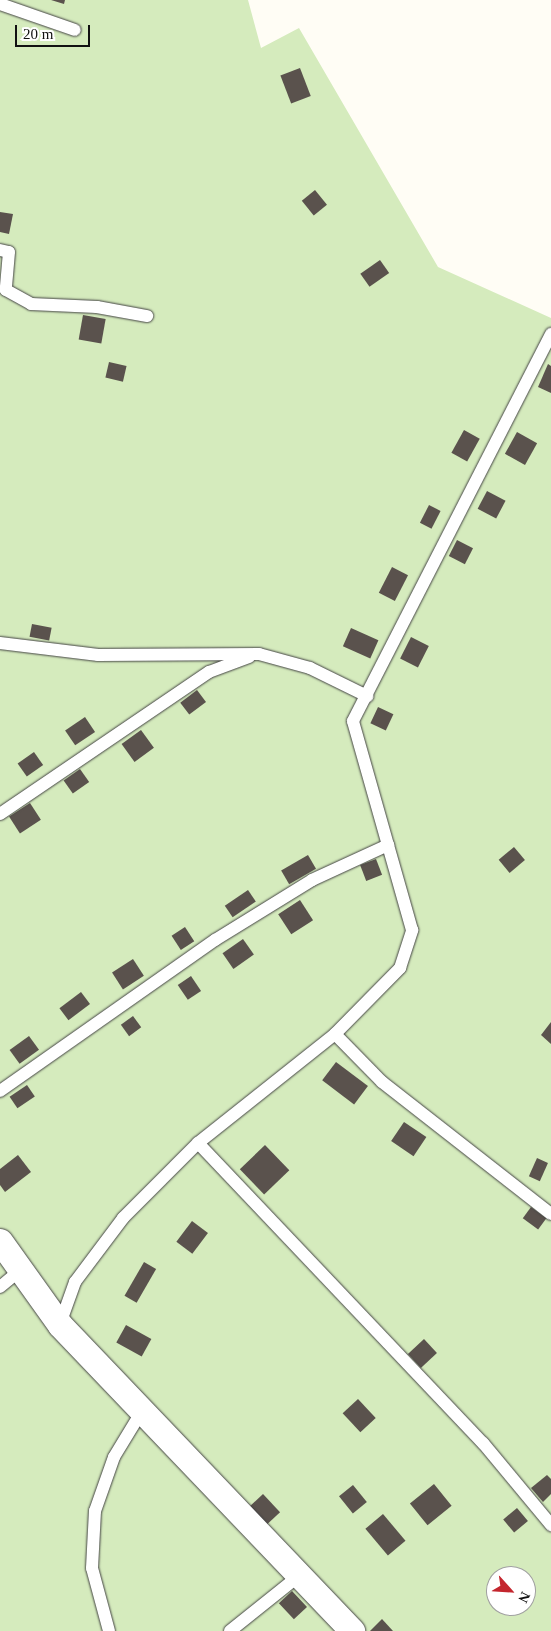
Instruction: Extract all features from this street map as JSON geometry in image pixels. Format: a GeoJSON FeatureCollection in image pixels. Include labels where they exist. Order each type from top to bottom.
{"type":"FeatureCollection","features":[{"type":"Feature","properties":{"kind":"street"},"geometry":{"type":"LineString","coordinates":[[0,1242],[60,1325],[352,1631]]}},
{"type":"Feature","properties":{"kind":"lane"},"geometry":{"type":"LineString","coordinates":[[0,4],[75,30]]}},
{"type":"Feature","properties":{"kind":"lane"},"geometry":{"type":"LineString","coordinates":[[0,250],[9,252],[6,290],[31,304],[97,308],[147,316]]}},
{"type":"Feature","properties":{"kind":"lane"},"geometry":{"type":"LineString","coordinates":[[60,1325],[81,1274],[124,1218],[198,1143],[335,1034],[400,968],[412,930],[353,720],[367,696],[551,334]]}},
{"type":"Feature","properties":{"kind":"lane"},"geometry":{"type":"LineString","coordinates":[[0,643],[98,655],[259,654],[310,668],[367,696]]}},
{"type":"Feature","properties":{"kind":"lane"},"geometry":{"type":"LineString","coordinates":[[0,814],[209,672],[259,654]]}},
{"type":"Feature","properties":{"kind":"lane"},"geometry":{"type":"LineString","coordinates":[[0,1090],[106,1020],[215,940],[312,880],[388,845]]}},
{"type":"Feature","properties":{"kind":"lane"},"geometry":{"type":"LineString","coordinates":[[335,1034],[382,1082],[551,1214]]}},
{"type":"Feature","properties":{"kind":"lane"},"geometry":{"type":"LineString","coordinates":[[198,1143],[483,1443],[551,1525]]}},
{"type":"Feature","properties":{"kind":"lane"},"geometry":{"type":"LineString","coordinates":[[0,1287],[20,1270]]}},
{"type":"Feature","properties":{"kind":"lane"},"geometry":{"type":"LineString","coordinates":[[109,1631],[92,1568],[95,1511],[114,1457],[142,1411]]}},
{"type":"Feature","properties":{"kind":"lane"},"geometry":{"type":"LineString","coordinates":[[230,1631],[300,1575]]}},
{"type":"Feature","properties":{"kind":"green space"},"geometry":{"type":"Polygon","coordinates":[[[0,0],[248,0],[261,48],[299,28],[438,267],[551,318],[551,1631],[0,1631],[0,0]]]}},
{"type":"Feature","properties":{"kind":"building"},"geometry":{"type":"Polygon","coordinates":[[[51,0],[65,0],[64,4],[51,0]]]}},
{"type":"Feature","properties":{"kind":"building"},"geometry":{"type":"Polygon","coordinates":[[[300,68],[311,96],[291,104],[280,76],[300,68]]]}},
{"type":"Feature","properties":{"kind":"building"},"geometry":{"type":"Polygon","coordinates":[[[315,190],[327,205],[314,215],[302,201],[315,190]]]}},
{"type":"Feature","properties":{"kind":"building"},"geometry":{"type":"Polygon","coordinates":[[[0,212],[13,214],[9,234],[0,232],[0,212]]]}},
{"type":"Feature","properties":{"kind":"building"},"geometry":{"type":"Polygon","coordinates":[[[380,260],[389,273],[370,287],[360,274],[380,260]]]}},
{"type":"Feature","properties":{"kind":"building"},"geometry":{"type":"Polygon","coordinates":[[[83,315],[106,319],[101,344],[79,340],[83,315]]]}},
{"type":"Feature","properties":{"kind":"building"},"geometry":{"type":"Polygon","coordinates":[[[109,362],[127,366],[123,382],[105,378],[109,362]]]}},
{"type":"Feature","properties":{"kind":"building"},"geometry":{"type":"Polygon","coordinates":[[[548,364],[551,366],[551,393],[538,387],[548,364]]]}},
{"type":"Feature","properties":{"kind":"building"},"geometry":{"type":"Polygon","coordinates":[[[464,430],[480,439],[467,461],[451,453],[464,430]]]}},
{"type":"Feature","properties":{"kind":"building"},"geometry":{"type":"Polygon","coordinates":[[[517,432],[537,443],[525,465],[505,454],[517,432]]]}},
{"type":"Feature","properties":{"kind":"building"},"geometry":{"type":"Polygon","coordinates":[[[487,491],[506,501],[496,519],[478,509],[487,491]]]}},
{"type":"Feature","properties":{"kind":"building"},"geometry":{"type":"Polygon","coordinates":[[[429,505],[441,511],[432,529],[420,523],[429,505]]]}},
{"type":"Feature","properties":{"kind":"building"},"geometry":{"type":"Polygon","coordinates":[[[457,540],[473,548],[465,564],[449,556],[457,540]]]}},
{"type":"Feature","properties":{"kind":"building"},"geometry":{"type":"Polygon","coordinates":[[[392,567],[408,575],[395,601],[379,593],[392,567]]]}},
{"type":"Feature","properties":{"kind":"building"},"geometry":{"type":"Polygon","coordinates":[[[32,624],[52,628],[49,641],[30,637],[32,624]]]}},
{"type":"Feature","properties":{"kind":"building"},"geometry":{"type":"Polygon","coordinates":[[[351,628],[378,640],[370,658],[343,646],[351,628]]]}},
{"type":"Feature","properties":{"kind":"building"},"geometry":{"type":"Polygon","coordinates":[[[411,637],[429,646],[418,667],[400,658],[411,637]]]}},
{"type":"Feature","properties":{"kind":"building"},"geometry":{"type":"Polygon","coordinates":[[[197,690],[206,702],[189,715],[180,703],[197,690]]]}},
{"type":"Feature","properties":{"kind":"building"},"geometry":{"type":"Polygon","coordinates":[[[378,707],[393,714],[386,730],[370,723],[378,707]]]}},
{"type":"Feature","properties":{"kind":"building"},"geometry":{"type":"Polygon","coordinates":[[[85,717],[95,732],[75,745],[65,730],[85,717]]]}},
{"type":"Feature","properties":{"kind":"building"},"geometry":{"type":"Polygon","coordinates":[[[141,730],[154,748],[135,762],[122,744],[141,730]]]}},
{"type":"Feature","properties":{"kind":"building"},"geometry":{"type":"Polygon","coordinates":[[[34,752],[43,765],[27,777],[18,763],[34,752]]]}},
{"type":"Feature","properties":{"kind":"building"},"geometry":{"type":"Polygon","coordinates":[[[80,769],[89,782],[73,794],[64,780],[80,769]]]}},
{"type":"Feature","properties":{"kind":"building"},"geometry":{"type":"Polygon","coordinates":[[[30,803],[41,820],[20,833],[9,817],[30,803]]]}},
{"type":"Feature","properties":{"kind":"building"},"geometry":{"type":"Polygon","coordinates":[[[514,847],[525,860],[510,873],[499,860],[514,847]]]}},
{"type":"Feature","properties":{"kind":"building"},"geometry":{"type":"Polygon","coordinates":[[[308,855],[316,869],[289,884],[281,870],[308,855]]]}},
{"type":"Feature","properties":{"kind":"building"},"geometry":{"type":"Polygon","coordinates":[[[376,859],[382,875],[366,881],[360,865],[376,859]]]}},
{"type":"Feature","properties":{"kind":"building"},"geometry":{"type":"Polygon","coordinates":[[[248,890],[256,902],[233,917],[225,906],[248,890]]]}},
{"type":"Feature","properties":{"kind":"building"},"geometry":{"type":"Polygon","coordinates":[[[300,900],[313,920],[291,934],[278,914],[300,900]]]}},
{"type":"Feature","properties":{"kind":"building"},"geometry":{"type":"Polygon","coordinates":[[[185,927],[194,941],[181,950],[172,936],[185,927]]]}},
{"type":"Feature","properties":{"kind":"building"},"geometry":{"type":"Polygon","coordinates":[[[243,939],[254,955],[233,969],[223,953],[243,939]]]}},
{"type":"Feature","properties":{"kind":"building"},"geometry":{"type":"Polygon","coordinates":[[[133,959],[144,976],[123,989],[112,973],[133,959]]]}},
{"type":"Feature","properties":{"kind":"building"},"geometry":{"type":"Polygon","coordinates":[[[191,976],[201,991],[188,1000],[178,985],[191,976]]]}},
{"type":"Feature","properties":{"kind":"building"},"geometry":{"type":"Polygon","coordinates":[[[81,992],[90,1004],[68,1020],[59,1008],[81,992]]]}},
{"type":"Feature","properties":{"kind":"building"},"geometry":{"type":"Polygon","coordinates":[[[133,1016],[141,1027],[129,1036],[121,1025],[133,1016]]]}},
{"type":"Feature","properties":{"kind":"building"},"geometry":{"type":"Polygon","coordinates":[[[551,1022],[551,1044],[541,1035],[551,1022]]]}},
{"type":"Feature","properties":{"kind":"building"},"geometry":{"type":"Polygon","coordinates":[[[29,1036],[39,1050],[20,1064],[10,1050],[29,1036]]]}},
{"type":"Feature","properties":{"kind":"building"},"geometry":{"type":"Polygon","coordinates":[[[336,1062],[368,1086],[354,1104],[322,1080],[336,1062]]]}},
{"type":"Feature","properties":{"kind":"building"},"geometry":{"type":"Polygon","coordinates":[[[27,1085],[35,1097],[17,1108],[10,1097],[27,1085]]]}},
{"type":"Feature","properties":{"kind":"building"},"geometry":{"type":"Polygon","coordinates":[[[404,1122],[426,1137],[414,1156],[391,1141],[404,1122]]]}},
{"type":"Feature","properties":{"kind":"building"},"geometry":{"type":"Polygon","coordinates":[[[265,1145],[289,1170],[264,1194],[240,1169],[265,1145]]]}},
{"type":"Feature","properties":{"kind":"building"},"geometry":{"type":"Polygon","coordinates":[[[18,1155],[31,1172],[5,1192],[0,1185],[0,1169],[18,1155]]]}},
{"type":"Feature","properties":{"kind":"building"},"geometry":{"type":"Polygon","coordinates":[[[537,1158],[548,1163],[540,1181],[529,1176],[537,1158]]]}},
{"type":"Feature","properties":{"kind":"building"},"geometry":{"type":"Polygon","coordinates":[[[531,1207],[546,1218],[538,1229],[523,1218],[531,1207]]]}},
{"type":"Feature","properties":{"kind":"building"},"geometry":{"type":"Polygon","coordinates":[[[192,1221],[208,1233],[192,1254],[176,1242],[192,1221]]]}},
{"type":"Feature","properties":{"kind":"building"},"geometry":{"type":"Polygon","coordinates":[[[144,1262],[156,1269],[137,1303],[124,1296],[144,1262]]]}},
{"type":"Feature","properties":{"kind":"building"},"geometry":{"type":"Polygon","coordinates":[[[126,1325],[151,1339],[142,1357],[116,1342],[126,1325]]]}},
{"type":"Feature","properties":{"kind":"building"},"geometry":{"type":"Polygon","coordinates":[[[424,1339],[437,1353],[421,1368],[408,1354],[424,1339]]]}},
{"type":"Feature","properties":{"kind":"building"},"geometry":{"type":"Polygon","coordinates":[[[358,1399],[376,1418],[360,1432],[343,1413],[358,1399]]]}},
{"type":"Feature","properties":{"kind":"building"},"geometry":{"type":"Polygon","coordinates":[[[547,1475],[551,1479],[551,1494],[543,1502],[531,1488],[547,1475]]]}},
{"type":"Feature","properties":{"kind":"building"},"geometry":{"type":"Polygon","coordinates":[[[434,1484],[452,1506],[428,1525],[410,1504],[434,1484]]]}},
{"type":"Feature","properties":{"kind":"building"},"geometry":{"type":"Polygon","coordinates":[[[353,1485],[367,1502],[353,1513],[339,1496],[353,1485]]]}},
{"type":"Feature","properties":{"kind":"building"},"geometry":{"type":"Polygon","coordinates":[[[263,1494],[280,1512],[267,1525],[250,1506],[263,1494]]]}},
{"type":"Feature","properties":{"kind":"building"},"geometry":{"type":"Polygon","coordinates":[[[517,1508],[528,1521],[514,1533],[503,1520],[517,1508]]]}},
{"type":"Feature","properties":{"kind":"building"},"geometry":{"type":"Polygon","coordinates":[[[383,1514],[405,1541],[388,1556],[365,1529],[383,1514]]]}},
{"type":"Feature","properties":{"kind":"building"},"geometry":{"type":"Polygon","coordinates":[[[292,1591],[307,1607],[294,1619],[279,1603],[292,1591]]]}},
{"type":"Feature","properties":{"kind":"building"},"geometry":{"type":"Polygon","coordinates":[[[382,1619],[393,1631],[370,1631],[382,1619]]]}}]}
